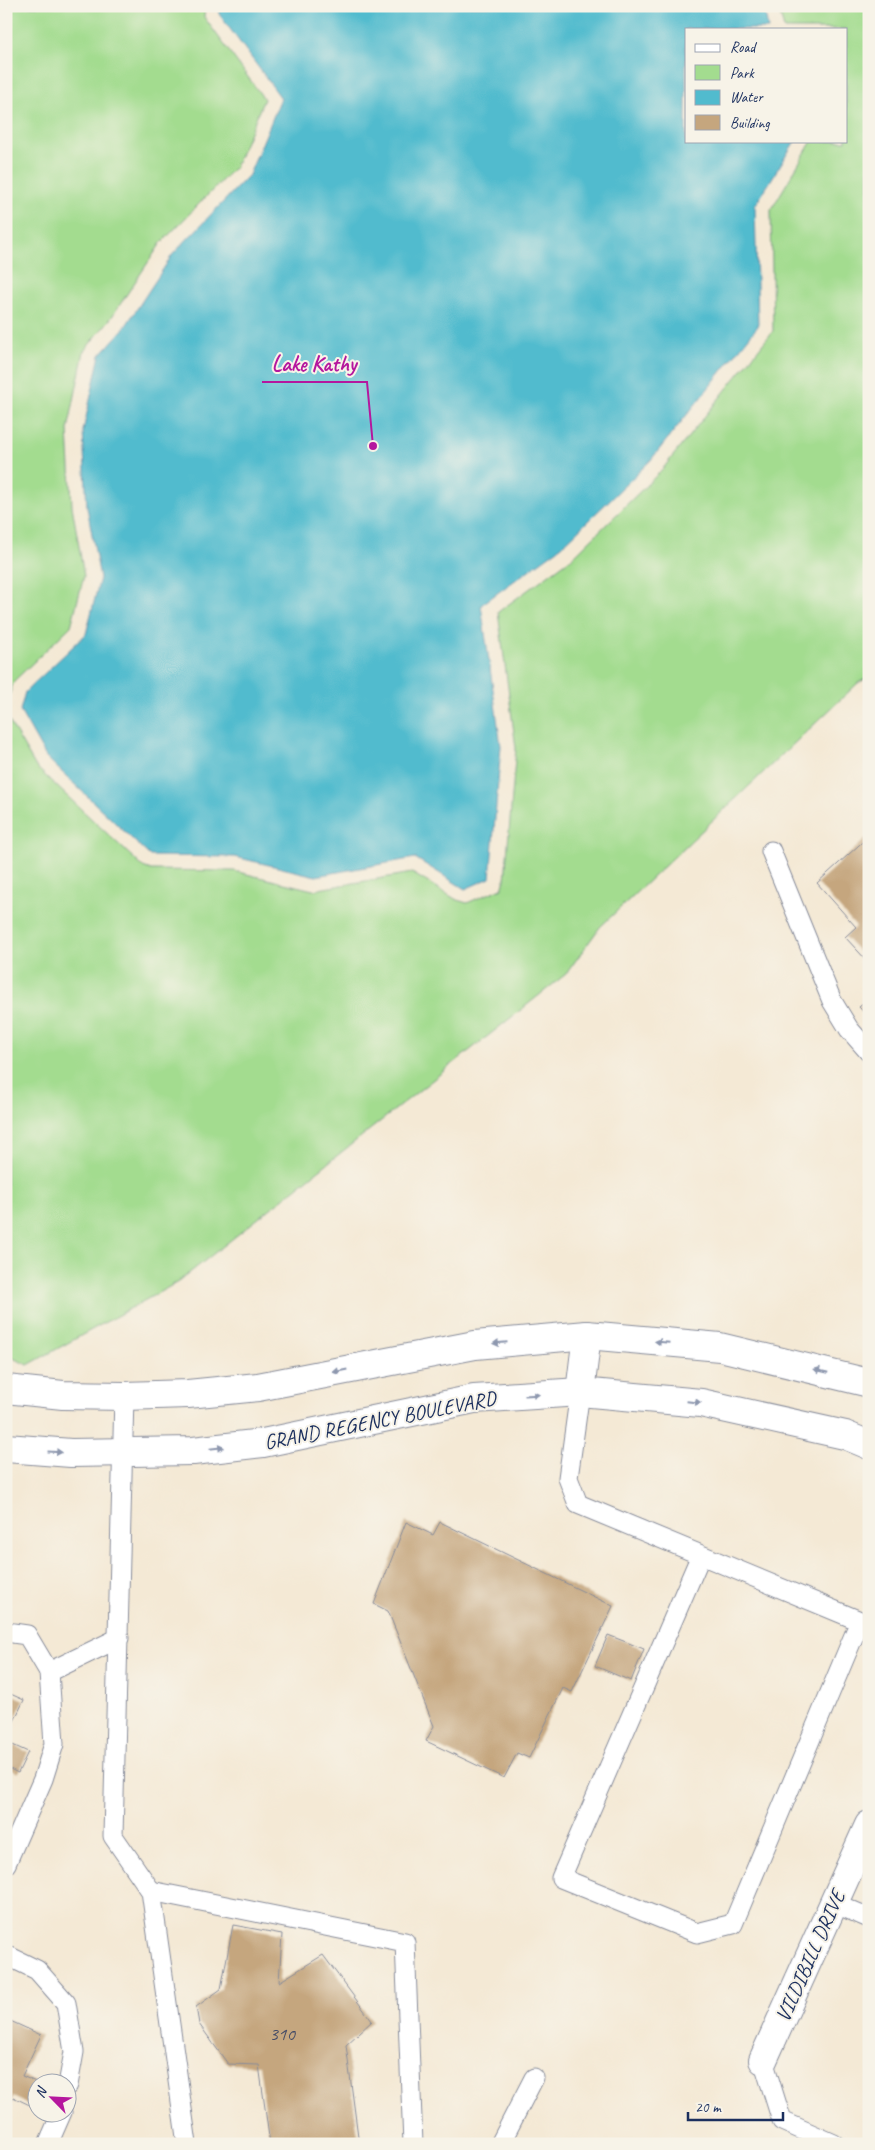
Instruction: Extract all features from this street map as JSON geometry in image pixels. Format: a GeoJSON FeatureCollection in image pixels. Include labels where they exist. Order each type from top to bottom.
{"type":"FeatureCollection","features":[{"type":"Feature","properties":{"kind":"street"},"geometry":{"type":"LineString","coordinates":[[6,1389],[63,1395],[188,1394],[258,1387],[475,1345],[587,1335],[720,1347],[869,1383]]}},
{"type":"Feature","properties":{"kind":"street"},"geometry":{"type":"LineString","coordinates":[[580,1392],[587,1335]]}},
{"type":"Feature","properties":{"kind":"street","name":"GRAND REGENCY BOULEVARD"},"geometry":{"type":"LineString","coordinates":[[6,1448],[71,1453],[193,1451],[263,1443],[474,1399],[580,1392],[701,1403],[845,1435],[869,1445]]}},
{"type":"Feature","properties":{"kind":"street","name":"VILDIBILL DRIVE"},"geometry":{"type":"LineString","coordinates":[[763,2060],[869,1825]]}},
{"type":"Feature","properties":{"kind":"lane"},"geometry":{"type":"LineString","coordinates":[[770,851],[832,1001],[846,1024],[869,1052]]}},
{"type":"Feature","properties":{"kind":"lane"},"geometry":{"type":"LineString","coordinates":[[580,1392],[568,1478],[578,1504],[701,1555],[860,1621],[733,1924],[697,1933],[562,1878],[701,1555]]}},
{"type":"Feature","properties":{"kind":"lane"},"geometry":{"type":"LineString","coordinates":[[124,1396],[113,1836],[150,1891],[187,2144]]}},
{"type":"Feature","properties":{"kind":"lane"},"geometry":{"type":"LineString","coordinates":[[6,1632],[27,1635],[49,1672],[54,1744],[43,1779],[6,1864]]}},
{"type":"Feature","properties":{"kind":"lane"},"geometry":{"type":"LineString","coordinates":[[49,1672],[119,1638]]}},
{"type":"Feature","properties":{"kind":"lane"},"geometry":{"type":"LineString","coordinates":[[150,1891],[405,1942],[413,2144]]}},
{"type":"Feature","properties":{"kind":"lane"},"geometry":{"type":"LineString","coordinates":[[834,1903],[869,1918]]}},
{"type":"Feature","properties":{"kind":"lane"},"geometry":{"type":"LineString","coordinates":[[6,1955],[37,1970],[66,2002],[74,2052],[70,2072]]}},
{"type":"Feature","properties":{"kind":"lane"},"geometry":{"type":"LineString","coordinates":[[763,2060],[782,2121],[834,2144]]}},
{"type":"Feature","properties":{"kind":"lane"},"geometry":{"type":"LineString","coordinates":[[500,2144],[534,2078]]}},
{"type":"Feature","properties":{"kind":"lane"},"geometry":{"type":"LineString","coordinates":[[48,2144],[58,2122]]}},
{"type":"Feature","properties":{"kind":"green space"},"geometry":{"type":"Polygon","coordinates":[[[6,6],[205,6],[204,17],[264,99],[235,167],[161,243],[111,318],[84,351],[68,430],[72,506],[84,576],[71,626],[14,681],[6,704],[6,6]]]}},
{"type":"Feature","properties":{"kind":"green space"},"geometry":{"type":"Polygon","coordinates":[[[778,6],[869,6],[869,677],[858,683],[600,927],[566,974],[178,1282],[28,1365],[6,1355],[6,716],[36,767],[143,867],[151,870],[234,871],[313,890],[412,873],[457,900],[467,903],[502,888],[505,880],[516,748],[498,612],[574,556],[661,471],[773,331],[771,210],[811,142],[848,142],[848,28],[784,28],[778,6]]]}},
{"type":"Feature","properties":{"kind":"water"},"geometry":{"type":"Polygon","coordinates":[[[220,6],[760,6],[765,12],[768,28],[685,28],[685,142],[794,142],[755,206],[758,326],[650,461],[562,546],[481,605],[501,746],[490,878],[465,889],[415,858],[316,876],[235,857],[150,856],[46,757],[20,711],[25,692],[86,634],[100,578],[87,507],[83,431],[100,355],[125,327],[173,254],[249,175],[281,98],[219,14],[220,6]]]}},
{"type":"Feature","properties":{"kind":"building"},"geometry":{"type":"Polygon","coordinates":[[[869,836],[869,963],[845,937],[856,927],[817,883],[869,836]]]}},
{"type":"Feature","properties":{"kind":"building"},"geometry":{"type":"Polygon","coordinates":[[[869,999],[869,1018],[859,1007],[869,999]]]}},
{"type":"Feature","properties":{"kind":"building"},"geometry":{"type":"Polygon","coordinates":[[[406,1522],[433,1535],[440,1522],[613,1606],[572,1692],[563,1688],[529,1758],[517,1753],[504,1778],[426,1741],[434,1726],[388,1611],[374,1604],[406,1522]]]}},
{"type":"Feature","properties":{"kind":"building"},"geometry":{"type":"Polygon","coordinates":[[[608,1635],[644,1649],[631,1681],[595,1666],[608,1635]]]}},
{"type":"Feature","properties":{"kind":"building"},"geometry":{"type":"Polygon","coordinates":[[[6,1692],[24,1700],[6,1738],[6,1692]]]}},
{"type":"Feature","properties":{"kind":"building"},"geometry":{"type":"Polygon","coordinates":[[[6,1742],[28,1752],[18,1773],[6,1767],[6,1742]]]}},
{"type":"Feature","properties":{"kind":"building"},"geometry":{"type":"Polygon","coordinates":[[[233,1925],[282,1934],[279,1982],[323,1955],[372,2021],[346,2045],[359,2144],[270,2144],[259,2065],[228,2064],[199,2024],[196,2007],[221,1989],[233,1925]]]}},
{"type":"Feature","properties":{"kind":"building"},"geometry":{"type":"Polygon","coordinates":[[[6,2019],[41,2035],[22,2076],[28,2079],[28,2104],[13,2097],[6,2111],[6,2019]]]}},
{"type":"Feature","properties":{"kind":"place","name":"Lake Kathy"},"geometry":{"type":"Point","coordinates":[373,446]}}]}
